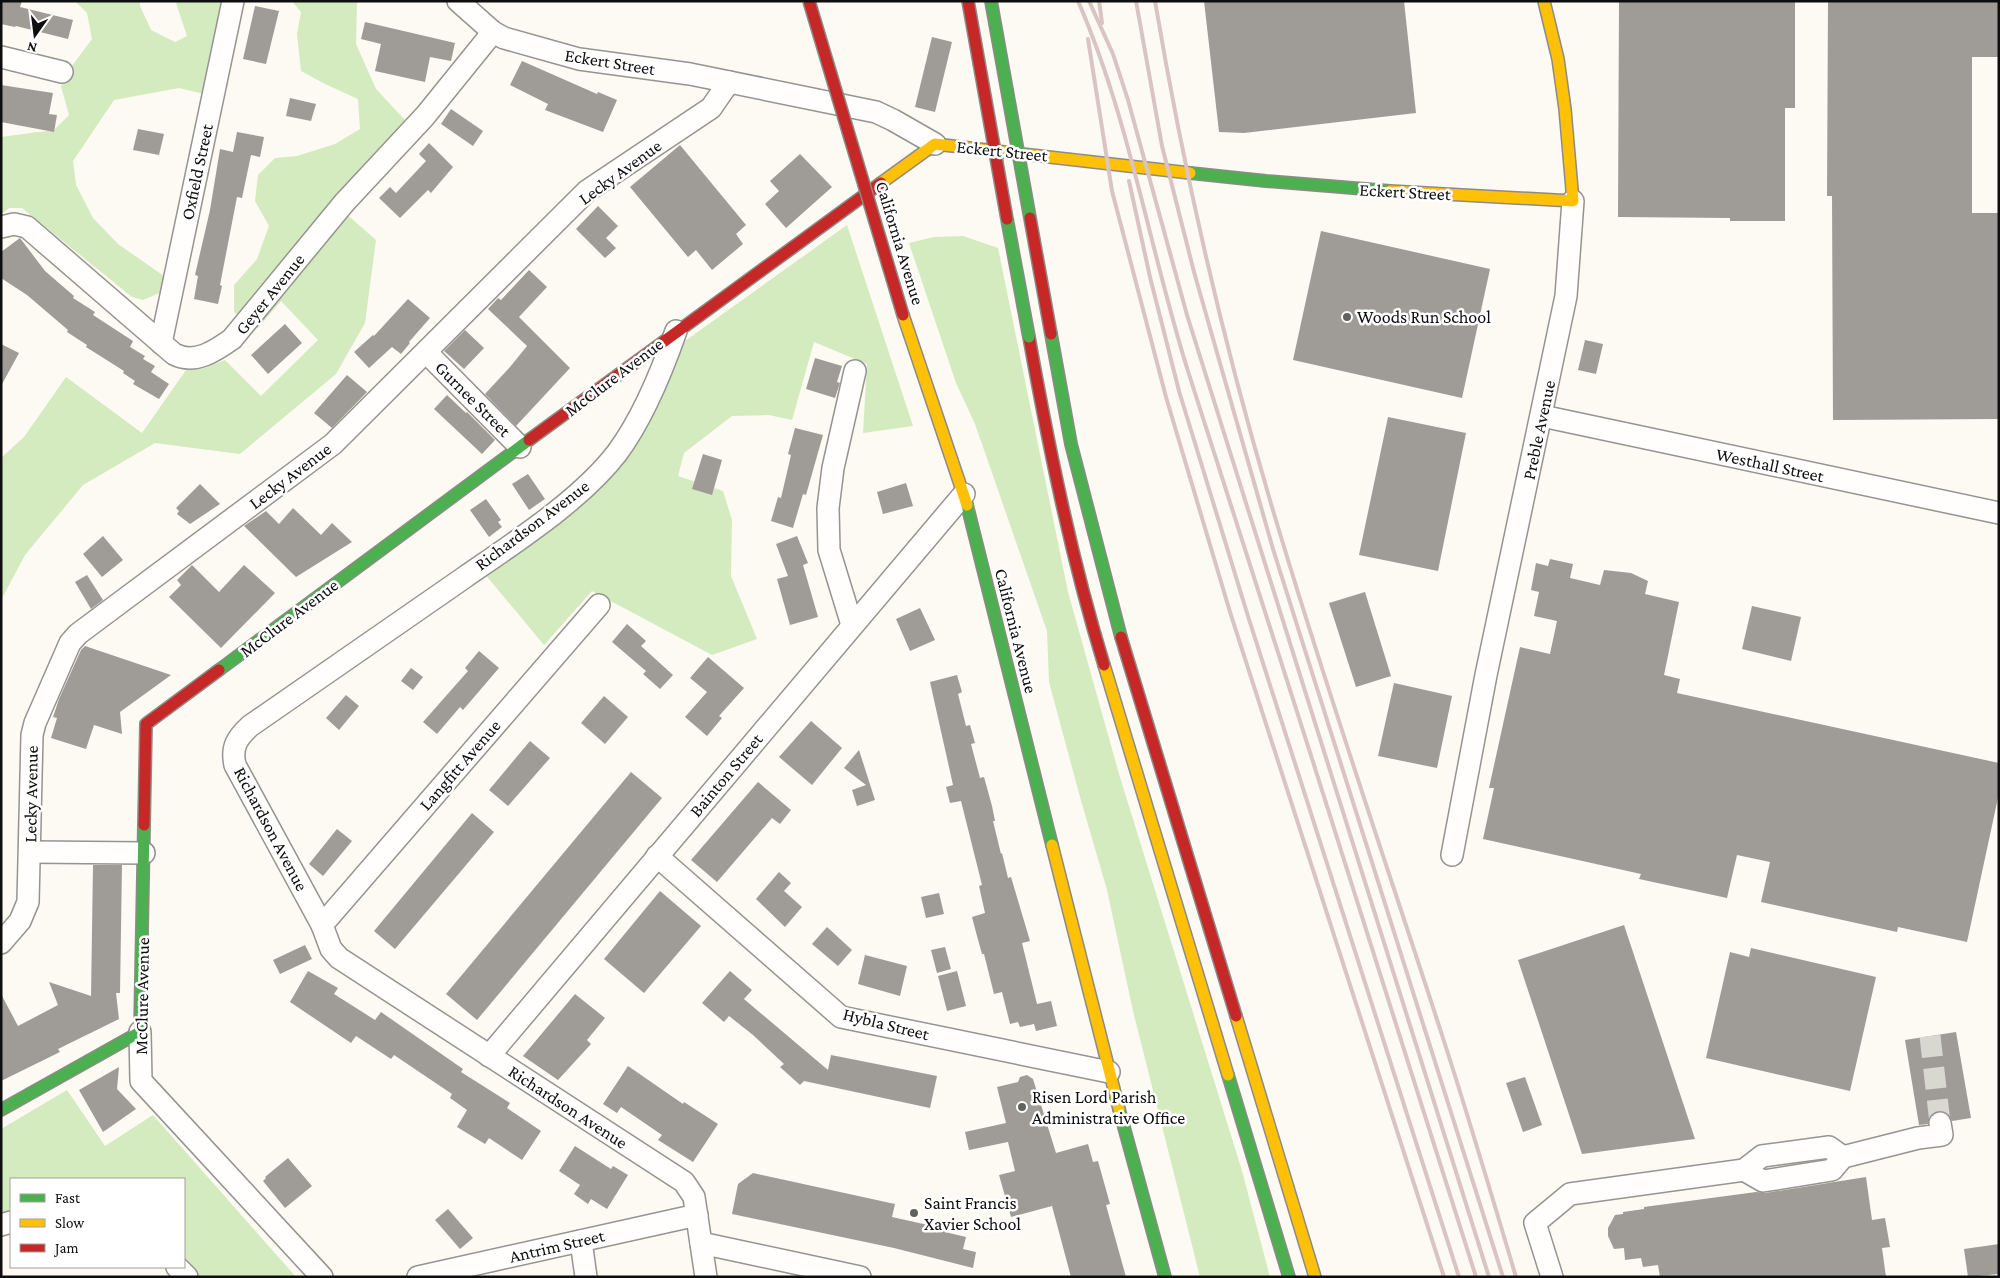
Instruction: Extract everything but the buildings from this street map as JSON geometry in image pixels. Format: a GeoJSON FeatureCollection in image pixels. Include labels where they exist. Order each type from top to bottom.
{"type":"FeatureCollection","features":[{"type":"Feature","properties":{"kind":"main road","name":"California Avenue"},"geometry":{"type":"LineString","coordinates":[[809,1],[903,315],[964,494],[1109,1072],[1165,1277]]}},
{"type":"Feature","properties":{"kind":"main road"},"geometry":{"type":"LineString","coordinates":[[968,1],[1053,467],[1073,554],[1094,633],[1289,1277]]}},
{"type":"Feature","properties":{"kind":"main road"},"geometry":{"type":"LineString","coordinates":[[991,1],[1071,444],[1117,625],[1315,1277]]}},
{"type":"Feature","properties":{"kind":"main road","name":"Preble Avenue"},"geometry":{"type":"LineString","coordinates":[[1544,1],[1558,59],[1565,109],[1573,201]]}},
{"type":"Feature","properties":{"kind":"main road","name":"Eckert Street"},"geometry":{"type":"LineString","coordinates":[[935,144],[1370,190],[1573,201]]}},
{"type":"Feature","properties":{"kind":"main road","name":"McClure Avenue"},"geometry":{"type":"LineString","coordinates":[[140,1032],[146,724],[676,331],[935,144]]}},
{"type":"Feature","properties":{"kind":"main road"},"geometry":{"type":"LineString","coordinates":[[1,1110],[140,1032]]}},
{"type":"Feature","properties":{"kind":"street","name":"Oxfield Street"},"geometry":{"type":"LineString","coordinates":[[161,343],[232,1]]}},
{"type":"Feature","properties":{"kind":"street","name":"Eckert Street"},"geometry":{"type":"LineString","coordinates":[[458,1],[493,32],[504,38],[579,59],[690,74],[876,112],[935,144]]}},
{"type":"Feature","properties":{"kind":"street","name":"Geyer Avenue"},"geometry":{"type":"LineString","coordinates":[[1,227],[14,224],[27,227],[174,354],[181,358],[189,358],[210,353],[232,339],[344,203],[425,116],[493,32]]}},
{"type":"Feature","properties":{"kind":"street"},"geometry":{"type":"LineString","coordinates":[[1,57],[62,72]]}},
{"type":"Feature","properties":{"kind":"street","name":"Lecky Avenue"},"geometry":{"type":"LineString","coordinates":[[1,943],[20,921],[26,911],[28,902],[32,735],[35,723],[73,639],[328,449],[587,191],[711,108],[729,82]]}},
{"type":"Feature","properties":{"kind":"street","name":"Preble Avenue"},"geometry":{"type":"LineString","coordinates":[[1452,854],[1486,675],[1566,296],[1573,201]]}},
{"type":"Feature","properties":{"kind":"street","name":"Richardson Avenue"},"geometry":{"type":"LineString","coordinates":[[676,331],[662,370],[630,433],[616,453],[589,484],[537,526],[250,726],[239,737],[233,751],[235,765],[322,925],[331,949],[339,958],[684,1182],[694,1197],[706,1277]]}},
{"type":"Feature","properties":{"kind":"street","name":"Gurnee Street"},"geometry":{"type":"LineString","coordinates":[[426,352],[520,447]]}},
{"type":"Feature","properties":{"kind":"street"},"geometry":{"type":"LineString","coordinates":[[852,626],[829,550],[828,508],[833,468],[855,371]]}},
{"type":"Feature","properties":{"kind":"street","name":"Westhall Street"},"geometry":{"type":"LineString","coordinates":[[1542,416],[1999,514]]}},
{"type":"Feature","properties":{"kind":"street","name":"Bainton Street"},"geometry":{"type":"LineString","coordinates":[[489,1056],[964,494]]}},
{"type":"Feature","properties":{"kind":"street","name":"Langfitt Avenue"},"geometry":{"type":"LineString","coordinates":[[322,925],[599,605]]}},
{"type":"Feature","properties":{"kind":"street"},"geometry":{"type":"LineString","coordinates":[[30,852],[144,853]]}},
{"type":"Feature","properties":{"kind":"street","name":"Hybla Street"},"geometry":{"type":"LineString","coordinates":[[658,856],[841,1017],[1109,1072]]}},
{"type":"Feature","properties":{"kind":"street","name":"McClure Avenue"},"geometry":{"type":"LineString","coordinates":[[140,1032],[141,1081],[322,1277]]}},
{"type":"Feature","properties":{"kind":"street"},"geometry":{"type":"LineString","coordinates":[[1552,1277],[1535,1223],[1570,1194],[1744,1170],[1763,1181],[1832,1170],[1843,1157],[1918,1138],[1942,1135],[1940,1123]]}},
{"type":"Feature","properties":{"kind":"street","name":"Antrim Street"},"geometry":{"type":"LineString","coordinates":[[418,1277],[697,1215]]}},
{"type":"Feature","properties":{"kind":"street"},"geometry":{"type":"LineString","coordinates":[[580,1240],[586,1277]]}},
{"type":"Feature","properties":{"kind":"street"},"geometry":{"type":"LineString","coordinates":[[701,1243],[860,1277]]}},
{"type":"Feature","properties":{"kind":"street"},"geometry":{"type":"LineString","coordinates":[[178,1268],[187,1277]]}},
{"type":"Feature","properties":{"kind":"green space"},"geometry":{"type":"Polygon","coordinates":[[[75,1],[140,1],[140,6],[151,30],[175,42],[187,36],[176,3],[179,1],[224,1],[204,94],[179,88],[114,100],[73,161],[76,185],[93,218],[118,244],[171,281],[169,289],[143,300],[132,297],[22,208],[9,208],[1,214],[1,137],[54,130],[69,115],[61,86],[72,66],[92,39],[87,13],[75,1]]]}},
{"type":"Feature","properties":{"kind":"green space"},"geometry":{"type":"Polygon","coordinates":[[[292,1],[358,1],[356,44],[376,89],[405,120],[336,205],[376,240],[365,323],[336,374],[240,454],[155,443],[83,485],[25,555],[1,600],[1,458],[24,437],[66,377],[142,433],[186,370],[205,368],[225,360],[261,396],[318,340],[281,301],[258,328],[234,312],[234,285],[257,259],[269,226],[255,201],[258,175],[275,158],[297,156],[335,144],[360,129],[358,99],[301,71],[297,34],[301,12],[292,1]]]}},
{"type":"Feature","properties":{"kind":"green space"},"geometry":{"type":"Polygon","coordinates":[[[847,225],[913,426],[863,433],[867,364],[814,342],[792,420],[769,415],[732,416],[684,453],[678,476],[723,491],[732,520],[731,576],[757,639],[712,655],[592,591],[544,645],[484,573],[588,494],[678,346],[847,225]]]}},
{"type":"Feature","properties":{"kind":"green space"},"geometry":{"type":"Polygon","coordinates":[[[963,236],[998,248],[1068,592],[1119,774],[1242,1171],[1270,1277],[1200,1277],[1133,1011],[1107,890],[1049,682],[1047,631],[975,424],[956,383],[909,243],[934,237],[963,236]]]}},
{"type":"Feature","properties":{"kind":"green space"},"geometry":{"type":"Polygon","coordinates":[[[67,1090],[105,1146],[153,1115],[296,1277],[196,1277],[185,1264],[185,1178],[10,1178],[10,1214],[1,1218],[1,1129],[67,1090]]]}},
{"type":"Feature","properties":{"kind":"tunnel"},"geometry":{"type":"LineString","coordinates":[[1930,1036],[1940,1123]]}},
{"type":"Feature","properties":{"kind":"railway"},"geometry":{"type":"LineString","coordinates":[[1078,1],[1096,45],[1125,136],[1173,322],[1187,368],[1476,1277]]}},
{"type":"Feature","properties":{"kind":"railway"},"geometry":{"type":"LineString","coordinates":[[1089,1],[1113,54],[1128,100],[1187,315],[1489,1277]]}},
{"type":"Feature","properties":{"kind":"railway"},"geometry":{"type":"LineString","coordinates":[[1099,1],[1102,23]]}},
{"type":"Feature","properties":{"kind":"railway"},"geometry":{"type":"LineString","coordinates":[[1136,1],[1162,146],[1194,272],[1273,549],[1503,1277]]}},
{"type":"Feature","properties":{"kind":"railway"},"geometry":{"type":"LineString","coordinates":[[1155,1],[1193,200],[1224,332],[1259,462],[1317,654],[1452,1065],[1516,1277]]}},
{"type":"Feature","properties":{"kind":"railway"},"geometry":{"type":"LineString","coordinates":[[1088,39],[1112,191],[1166,397],[1230,612],[1444,1277]]}},
{"type":"Feature","properties":{"kind":"railway"},"geometry":{"type":"LineString","coordinates":[[1129,181],[1150,277],[1179,391],[1247,613],[1459,1277]]}},
{"type":"Feature","properties":{"kind":"traffic: fast"},"geometry":{"type":"LineString","coordinates":[[991,1],[1030,218]]}},
{"type":"Feature","properties":{"kind":"traffic: fast"},"geometry":{"type":"LineString","coordinates":[[1190,173],[1390,191]]}},
{"type":"Feature","properties":{"kind":"traffic: fast"},"geometry":{"type":"LineString","coordinates":[[1007,219],[1029,337]]}},
{"type":"Feature","properties":{"kind":"traffic: fast"},"geometry":{"type":"LineString","coordinates":[[1051,334],[1071,444],[1121,637]]}},
{"type":"Feature","properties":{"kind":"traffic: fast"},"geometry":{"type":"LineString","coordinates":[[219,670],[529,440]]}},
{"type":"Feature","properties":{"kind":"traffic: fast"},"geometry":{"type":"LineString","coordinates":[[967,505],[1052,845]]}},
{"type":"Feature","properties":{"kind":"traffic: fast"},"geometry":{"type":"LineString","coordinates":[[1,1110],[140,1032],[144,825]]}},
{"type":"Feature","properties":{"kind":"traffic: fast"},"geometry":{"type":"LineString","coordinates":[[1228,1075],[1289,1277]]}},
{"type":"Feature","properties":{"kind":"traffic: fast"},"geometry":{"type":"LineString","coordinates":[[1119,1109],[1165,1277]]}},
{"type":"Feature","properties":{"kind":"traffic: slow"},"geometry":{"type":"LineString","coordinates":[[1390,191],[1573,201],[1565,109],[1558,59],[1544,1]]}},
{"type":"Feature","properties":{"kind":"traffic: slow"},"geometry":{"type":"LineString","coordinates":[[881,183],[935,144],[1190,173]]}},
{"type":"Feature","properties":{"kind":"traffic: slow"},"geometry":{"type":"LineString","coordinates":[[903,315],[967,505]]}},
{"type":"Feature","properties":{"kind":"traffic: slow"},"geometry":{"type":"LineString","coordinates":[[1104,665],[1228,1075]]}},
{"type":"Feature","properties":{"kind":"traffic: slow"},"geometry":{"type":"LineString","coordinates":[[1052,845],[1119,1109]]}},
{"type":"Feature","properties":{"kind":"traffic: slow"},"geometry":{"type":"LineString","coordinates":[[1236,1016],[1315,1277]]}},
{"type":"Feature","properties":{"kind":"traffic: jam"},"geometry":{"type":"LineString","coordinates":[[809,1],[903,315]]}},
{"type":"Feature","properties":{"kind":"traffic: jam"},"geometry":{"type":"LineString","coordinates":[[968,1],[1007,219]]}},
{"type":"Feature","properties":{"kind":"traffic: jam"},"geometry":{"type":"LineString","coordinates":[[529,440],[881,183]]}},
{"type":"Feature","properties":{"kind":"traffic: jam"},"geometry":{"type":"LineString","coordinates":[[1030,218],[1051,334]]}},
{"type":"Feature","properties":{"kind":"traffic: jam"},"geometry":{"type":"LineString","coordinates":[[1029,337],[1062,502],[1081,584],[1104,665]]}},
{"type":"Feature","properties":{"kind":"traffic: jam"},"geometry":{"type":"LineString","coordinates":[[1121,637],[1236,1016]]}},
{"type":"Feature","properties":{"kind":"traffic: jam"},"geometry":{"type":"LineString","coordinates":[[144,825],[146,724],[219,670]]}},
{"type":"Feature","properties":{"kind":"place","name":"Woods Run School"},"geometry":{"type":"Point","coordinates":[1347,317]}},
{"type":"Feature","properties":{"kind":"place","name":"Risen Lord Parish Administrative Office"},"geometry":{"type":"Point","coordinates":[1022,1107]}},
{"type":"Feature","properties":{"kind":"place","name":"Saint Francis Xavier School"},"geometry":{"type":"Point","coordinates":[914,1213]}}]}
